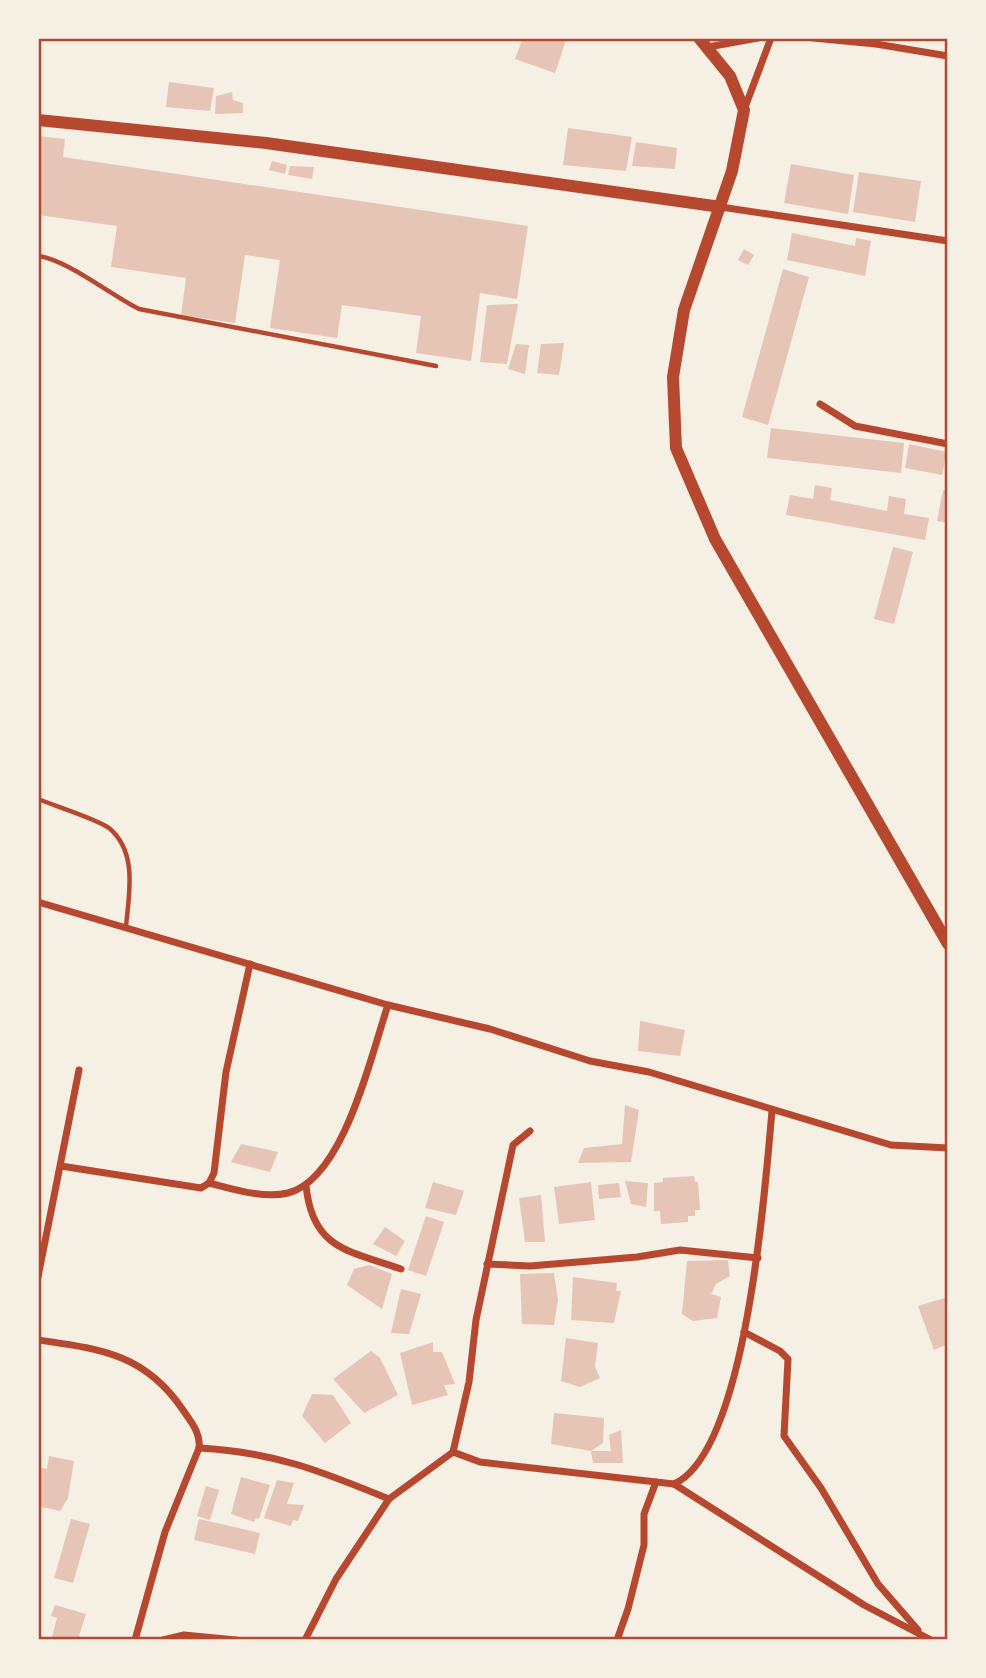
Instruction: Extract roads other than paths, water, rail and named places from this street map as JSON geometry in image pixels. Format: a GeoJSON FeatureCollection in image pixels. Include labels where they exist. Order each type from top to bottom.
{"type":"FeatureCollection","features":[{"type":"Feature","properties":{"kind":"main road"},"geometry":{"type":"LineString","coordinates":[[704,43],[730,76],[744,110],[721,207],[684,310],[673,377],[676,448],[715,539],[947,944]]}},
{"type":"Feature","properties":{"kind":"main road"},"geometry":{"type":"LineString","coordinates":[[38,120],[265,143],[721,207]]}},
{"type":"Feature","properties":{"kind":"street"},"geometry":{"type":"LineString","coordinates":[[704,43],[758,38]]}},
{"type":"Feature","properties":{"kind":"street"},"geometry":{"type":"LineString","coordinates":[[744,110],[771,38]]}},
{"type":"Feature","properties":{"kind":"street"},"geometry":{"type":"LineString","coordinates":[[813,38],[876,44],[947,56]]}},
{"type":"Feature","properties":{"kind":"street"},"geometry":{"type":"LineString","coordinates":[[721,207],[947,241]]}},
{"type":"Feature","properties":{"kind":"street"},"geometry":{"type":"LineString","coordinates":[[820,404],[855,426],[947,444]]}},
{"type":"Feature","properties":{"kind":"street"},"geometry":{"type":"LineString","coordinates":[[38,902],[388,1005],[490,1028],[590,1061],[649,1072],[891,1145],[947,1148]]}},
{"type":"Feature","properties":{"kind":"street"},"geometry":{"type":"LineString","coordinates":[[61,1166],[201,1188],[209,1183],[214,1173],[226,1072],[250,964]]}},
{"type":"Feature","properties":{"kind":"street"},"geometry":{"type":"LineString","coordinates":[[209,1183],[257,1194],[288,1193],[306,1185],[341,1144],[388,1005]]}},
{"type":"Feature","properties":{"kind":"street"},"geometry":{"type":"LineString","coordinates":[[38,1277],[79,1070]]}},
{"type":"Feature","properties":{"kind":"street"},"geometry":{"type":"LineString","coordinates":[[674,1484],[683,1480],[701,1462],[720,1421],[744,1332],[758,1258],[772,1111]]}},
{"type":"Feature","properties":{"kind":"street"},"geometry":{"type":"LineString","coordinates":[[305,1640],[336,1579],[389,1499],[453,1452],[469,1381],[487,1264],[513,1146],[530,1130]]}},
{"type":"Feature","properties":{"kind":"street"},"geometry":{"type":"LineString","coordinates":[[306,1185],[314,1217],[334,1246],[401,1269]]}},
{"type":"Feature","properties":{"kind":"street"},"geometry":{"type":"LineString","coordinates":[[487,1264],[530,1266],[637,1257],[680,1250],[758,1258]]}},
{"type":"Feature","properties":{"kind":"street"},"geometry":{"type":"LineString","coordinates":[[744,1332],[780,1351],[788,1359],[784,1436],[792,1451],[821,1488],[878,1584],[920,1634]]}},
{"type":"Feature","properties":{"kind":"street"},"geometry":{"type":"LineString","coordinates":[[39,1340],[97,1348],[152,1374],[165,1385],[194,1427],[199,1448],[165,1532],[135,1640]]}},
{"type":"Feature","properties":{"kind":"street"},"geometry":{"type":"LineString","coordinates":[[199,1448],[275,1456],[321,1471],[389,1499]]}},
{"type":"Feature","properties":{"kind":"street"},"geometry":{"type":"LineString","coordinates":[[453,1452],[481,1462],[674,1484],[840,1591],[932,1640]]}},
{"type":"Feature","properties":{"kind":"street"},"geometry":{"type":"LineString","coordinates":[[617,1640],[628,1609],[644,1545],[645,1514],[656,1482]]}},
{"type":"Feature","properties":{"kind":"street"},"geometry":{"type":"LineString","coordinates":[[163,1640],[184,1635],[236,1640]]}},
{"type":"Feature","properties":{"kind":"lane"},"geometry":{"type":"LineString","coordinates":[[38,256],[56,258],[107,293],[139,309],[436,366]]}},
{"type":"Feature","properties":{"kind":"lane"},"geometry":{"type":"LineString","coordinates":[[38,799],[109,828],[126,853],[131,878],[126,926]]}}]}
